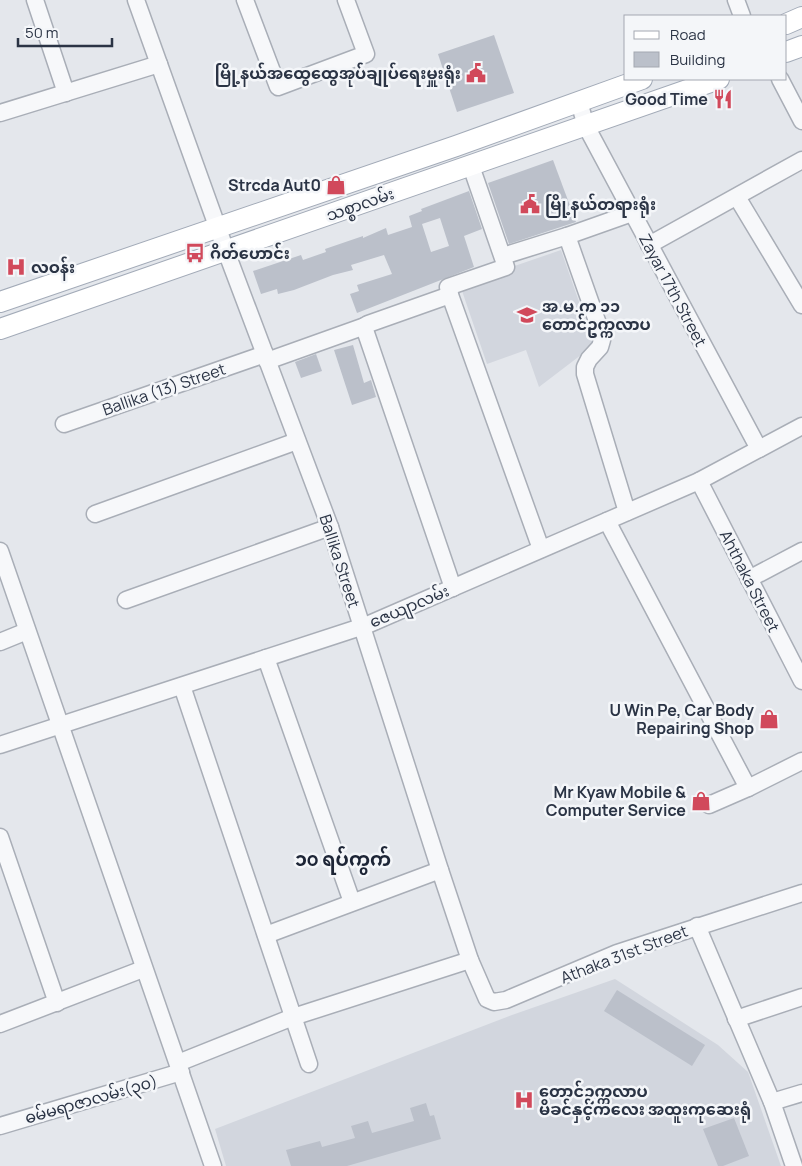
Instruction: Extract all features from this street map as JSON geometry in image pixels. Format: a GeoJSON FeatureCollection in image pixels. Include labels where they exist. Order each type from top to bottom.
{"type":"FeatureCollection","features":[{"type":"Feature","properties":{"kind":"main road"},"geometry":{"type":"LineString","coordinates":[[787,24],[802,17]]}},
{"type":"Feature","properties":{"kind":"main road"},"geometry":{"type":"LineString","coordinates":[[787,52],[802,46]]}},
{"type":"Feature","properties":{"kind":"main road","name":"သစ္စာလမ်း"},"geometry":{"type":"LineString","coordinates":[[0,302],[495,132],[639,80]]}},
{"type":"Feature","properties":{"kind":"main road","name":"သစ္စာလမ်း"},"geometry":{"type":"LineString","coordinates":[[0,329],[716,80]]}},
{"type":"Feature","properties":{"kind":"main road"},"geometry":{"type":"LineString","coordinates":[[495,132],[504,155]]}},
{"type":"Feature","properties":{"kind":"street"},"geometry":{"type":"LineString","coordinates":[[35,0],[66,93]]}},
{"type":"Feature","properties":{"kind":"street","name":"Ballika Street"},"geometry":{"type":"LineString","coordinates":[[136,0],[217,227],[330,527],[470,960]]}},
{"type":"Feature","properties":{"kind":"street"},"geometry":{"type":"LineString","coordinates":[[245,0],[278,87],[366,54],[346,0]]}},
{"type":"Feature","properties":{"kind":"street"},"geometry":{"type":"LineString","coordinates":[[736,0],[742,15]]}},
{"type":"Feature","properties":{"kind":"street"},"geometry":{"type":"LineString","coordinates":[[0,113],[159,64]]}},
{"type":"Feature","properties":{"kind":"street"},"geometry":{"type":"LineString","coordinates":[[781,80],[802,121]]}},
{"type":"Feature","properties":{"kind":"street","name":"Zayar 17th Street"},"geometry":{"type":"LineString","coordinates":[[579,102],[586,126],[759,449]]}},
{"type":"Feature","properties":{"kind":"street"},"geometry":{"type":"LineString","coordinates":[[649,245],[737,198],[802,160]]}},
{"type":"Feature","properties":{"kind":"street"},"geometry":{"type":"LineString","coordinates":[[471,166],[506,267],[448,287],[541,549]]}},
{"type":"Feature","properties":{"kind":"street"},"geometry":{"type":"LineString","coordinates":[[737,198],[802,305]]}},
{"type":"Feature","properties":{"kind":"street"},"geometry":{"type":"LineString","coordinates":[[503,256],[567,236],[632,212]]}},
{"type":"Feature","properties":{"kind":"street"},"geometry":{"type":"LineString","coordinates":[[567,236],[602,340],[600,347],[589,359],[585,367],[585,374],[627,512]]}},
{"type":"Feature","properties":{"kind":"street","name":"Ballika (13) Street"},"geometry":{"type":"LineString","coordinates":[[64,424],[365,326],[450,295]]}},
{"type":"Feature","properties":{"kind":"street"},"geometry":{"type":"LineString","coordinates":[[365,326],[452,588]]}},
{"type":"Feature","properties":{"kind":"street","name":"ဇေယျာလမ်း"},"geometry":{"type":"LineString","coordinates":[[0,745],[361,626],[699,482],[802,426]]}},
{"type":"Feature","properties":{"kind":"street"},"geometry":{"type":"LineString","coordinates":[[95,514],[298,441]]}},
{"type":"Feature","properties":{"kind":"street","name":"Ahthaka Street"},"geometry":{"type":"LineString","coordinates":[[699,482],[749,579],[798,663],[802,681]]}},
{"type":"Feature","properties":{"kind":"street"},"geometry":{"type":"LineString","coordinates":[[607,521],[748,788]]}},
{"type":"Feature","properties":{"kind":"street"},"geometry":{"type":"LineString","coordinates":[[126,600],[330,527]]}},
{"type":"Feature","properties":{"kind":"street"},"geometry":{"type":"LineString","coordinates":[[0,551],[213,1166]]}},
{"type":"Feature","properties":{"kind":"street"},"geometry":{"type":"LineString","coordinates":[[749,579],[802,551]]}},
{"type":"Feature","properties":{"kind":"street"},"geometry":{"type":"LineString","coordinates":[[0,642],[27,632]]}},
{"type":"Feature","properties":{"kind":"street"},"geometry":{"type":"LineString","coordinates":[[266,658],[352,902]]}},
{"type":"Feature","properties":{"kind":"street"},"geometry":{"type":"LineString","coordinates":[[182,686],[309,1064]]}},
{"type":"Feature","properties":{"kind":"street"},"geometry":{"type":"LineString","coordinates":[[709,805],[748,788],[802,760]]}},
{"type":"Feature","properties":{"kind":"street"},"geometry":{"type":"LineString","coordinates":[[0,837],[57,1003]]}},
{"type":"Feature","properties":{"kind":"street"},"geometry":{"type":"LineString","coordinates":[[266,935],[440,870]]}},
{"type":"Feature","properties":{"kind":"street","name":"Athaka 31st Street"},"geometry":{"type":"LineString","coordinates":[[470,960],[487,999],[494,1002],[506,1000],[617,953],[802,893]]}},
{"type":"Feature","properties":{"kind":"street"},"geometry":{"type":"LineString","coordinates":[[697,926],[772,1102],[794,1166]]}},
{"type":"Feature","properties":{"kind":"street","name":"ဓမ်မရာဇာလမ်း(၃၀)"},"geometry":{"type":"LineString","coordinates":[[0,1126],[180,1068],[293,1017],[470,960]]}},
{"type":"Feature","properties":{"kind":"street"},"geometry":{"type":"LineString","coordinates":[[0,1024],[144,969]]}},
{"type":"Feature","properties":{"kind":"street"},"geometry":{"type":"LineString","coordinates":[[736,1019],[802,996]]}},
{"type":"Feature","properties":{"kind":"street"},"geometry":{"type":"LineString","coordinates":[[772,1102],[802,1092]]}},
{"type":"Feature","properties":{"kind":"shaded area","name":"အ.မ.က ၁၁ တောင်ဥက္ကလာပ"},"geometry":{"type":"Polygon","coordinates":[[[561,250],[594,345],[539,387],[526,350],[487,364],[460,285],[561,250]]]}},
{"type":"Feature","properties":{"kind":"shaded area","name":"တောင်ဥက္ကလာပ မိခင်နှင့်ကလေး အထူးကုဆေးရုံ"},"geometry":{"type":"Polygon","coordinates":[[[615,979],[718,1045],[748,1072],[781,1166],[226,1166],[215,1129],[512,1015],[615,979]]]}},
{"type":"Feature","properties":{"kind":"building","name":"မြို့နယ်အထွေထွေအုပ်ချုပ်ရေးမှူးရုံး"},"geometry":{"type":"Polygon","coordinates":[[[494,35],[514,93],[457,112],[438,54],[494,35]]]}},
{"type":"Feature","properties":{"kind":"building","name":"မြို့နယ်တရားရုံး"},"geometry":{"type":"Polygon","coordinates":[[[553,160],[576,222],[509,244],[488,183],[553,160]]]}},
{"type":"Feature","properties":{"kind":"building"},"geometry":{"type":"Polygon","coordinates":[[[469,191],[482,229],[464,236],[474,267],[357,313],[350,294],[359,291],[357,285],[392,274],[384,255],[351,265],[353,270],[333,275],[294,290],[278,294],[277,289],[261,294],[253,271],[301,255],[303,260],[326,252],[325,249],[363,236],[363,238],[386,228],[388,235],[412,227],[409,216],[422,211],[421,209],[469,191]],[[440,218],[422,224],[431,252],[449,246],[440,218]]]}},
{"type":"Feature","properties":{"kind":"building"},"geometry":{"type":"Polygon","coordinates":[[[353,345],[364,383],[371,380],[376,397],[352,405],[334,350],[353,345]]]}},
{"type":"Feature","properties":{"kind":"building"},"geometry":{"type":"Polygon","coordinates":[[[316,354],[322,371],[301,378],[295,362],[316,354]]]}},
{"type":"Feature","properties":{"kind":"building"},"geometry":{"type":"Polygon","coordinates":[[[617,990],[705,1045],[692,1066],[604,1011],[617,990]]]}},
{"type":"Feature","properties":{"kind":"building"},"geometry":{"type":"Polygon","coordinates":[[[426,1103],[430,1116],[434,1115],[441,1139],[347,1166],[291,1166],[286,1150],[320,1141],[322,1147],[355,1138],[351,1126],[368,1121],[372,1133],[414,1121],[410,1108],[426,1103]]]}},
{"type":"Feature","properties":{"kind":"building"},"geometry":{"type":"Polygon","coordinates":[[[734,1118],[749,1156],[723,1166],[718,1166],[703,1129],[734,1118]]]}},
{"type":"Feature","properties":{"kind":"place","name":"မြို့နယ်အထွေထွေအုပ်ချုပ်ရေးမှူးရုံး"},"geometry":{"type":"Point","coordinates":[476,73]}},
{"type":"Feature","properties":{"kind":"place","name":"Good Time"},"geometry":{"type":"Point","coordinates":[723,99]}},
{"type":"Feature","properties":{"kind":"place","name":"Strcda Aut0"},"geometry":{"type":"Point","coordinates":[336,185]}},
{"type":"Feature","properties":{"kind":"place","name":"မြို့နယ်တရားရုံး"},"geometry":{"type":"Point","coordinates":[530,204]}},
{"type":"Feature","properties":{"kind":"place","name":"ဂိတ်ဟောင်း"},"geometry":{"type":"Point","coordinates":[195,253]}},
{"type":"Feature","properties":{"kind":"place","name":"လဝန်း"},"geometry":{"type":"Point","coordinates":[16,267]}},
{"type":"Feature","properties":{"kind":"place","name":"အ.မ.က ၁၁ တောင်ဥက္ကလာပ"},"geometry":{"type":"Point","coordinates":[527,315]}},
{"type":"Feature","properties":{"kind":"place","name":"U Win Pe, Car Body Repairing Shop"},"geometry":{"type":"Point","coordinates":[769,719]}},
{"type":"Feature","properties":{"kind":"place","name":"Mr Kyaw Mobile & Computer Service"},"geometry":{"type":"Point","coordinates":[701,801]}},
{"type":"Feature","properties":{"kind":"place","name":"တောင်ဥက္ကလာပ မိခင်နှင့်ကလေး အထူးကုဆေးရုံ"},"geometry":{"type":"Point","coordinates":[524,1100]}},
{"type":"Feature","properties":{"kind":"district","name":"၁o ရပ်ကွက်"},"geometry":{"type":"Point","coordinates":[343,859]}}]}
